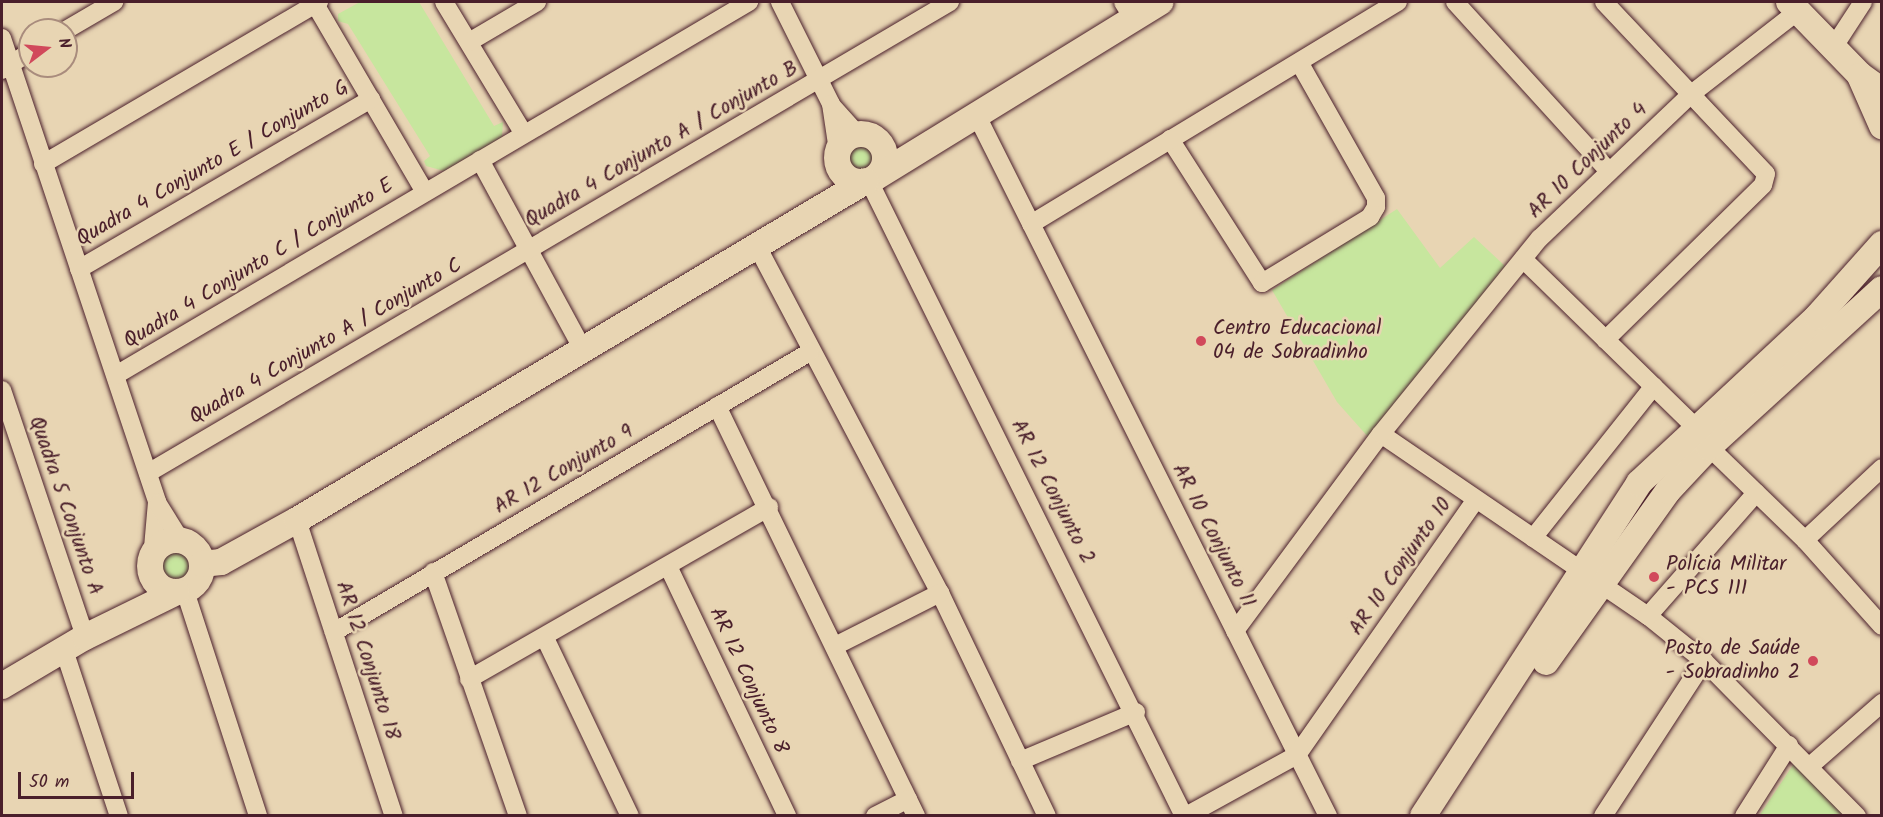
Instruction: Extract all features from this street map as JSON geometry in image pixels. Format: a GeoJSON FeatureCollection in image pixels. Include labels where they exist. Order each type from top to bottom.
{"type":"FeatureCollection","features":[{"type":"Feature","properties":{"kind":"street"},"geometry":{"type":"LineString","coordinates":[[78,23],[114,2]]}},
{"type":"Feature","properties":{"kind":"street"},"geometry":{"type":"LineString","coordinates":[[444,2],[524,134]]}},
{"type":"Feature","properties":{"kind":"street"},"geometry":{"type":"LineString","coordinates":[[469,42],[537,2]]}},
{"type":"Feature","properties":{"kind":"street","name":"Quadra 4 Conjunto C / Conjunto E"},"geometry":{"type":"LineString","coordinates":[[116,375],[749,2]]}},
{"type":"Feature","properties":{"kind":"street"},"geometry":{"type":"LineString","coordinates":[[780,2],[831,104],[838,157],[839,187],[830,202]]}},
{"type":"Feature","properties":{"kind":"street","name":"Quadra 4 Conjunto A / Conjunto B"},"geometry":{"type":"LineString","coordinates":[[526,250],[950,2]]}},
{"type":"Feature","properties":{"kind":"street"},"geometry":{"type":"LineString","coordinates":[[202,564],[221,562],[297,520],[922,149],[1128,10],[1161,2]]}},
{"type":"Feature","properties":{"kind":"street"},"geometry":{"type":"LineString","coordinates":[[1031,224],[1398,2]]}},
{"type":"Feature","properties":{"kind":"street"},"geometry":{"type":"LineString","coordinates":[[1455,2],[1608,170]]}},
{"type":"Feature","properties":{"kind":"street"},"geometry":{"type":"LineString","coordinates":[[1604,2],[1766,174],[1763,185],[1605,340]]}},
{"type":"Feature","properties":{"kind":"street"},"geometry":{"type":"LineString","coordinates":[[1833,48],[1863,2]]}},
{"type":"Feature","properties":{"kind":"street"},"geometry":{"type":"LineString","coordinates":[[44,164],[317,3],[425,192]]}},
{"type":"Feature","properties":{"kind":"street"},"geometry":{"type":"LineString","coordinates":[[1794,6],[1860,75],[1881,91]]}},
{"type":"Feature","properties":{"kind":"street","name":"AR 10 Conjunto 4"},"geometry":{"type":"LineString","coordinates":[[1235,631],[1381,434],[1523,259],[1608,170],[1690,95],[1794,6]]}},
{"type":"Feature","properties":{"kind":"street"},"geometry":{"type":"LineString","coordinates":[[2,38],[6,67],[44,164],[157,502],[167,580],[258,816]]}},
{"type":"Feature","properties":{"kind":"street"},"geometry":{"type":"LineString","coordinates":[[1170,140],[1262,283],[1370,217],[1376,207],[1376,198],[1299,62]]}},
{"type":"Feature","properties":{"kind":"street"},"geometry":{"type":"LineString","coordinates":[[1860,75],[1881,126]]}},
{"type":"Feature","properties":{"kind":"street","name":"Quadra 4 Conjunto E / Conjunto G"},"geometry":{"type":"LineString","coordinates":[[79,269],[370,99]]}},
{"type":"Feature","properties":{"kind":"street"},"geometry":{"type":"LineString","coordinates":[[831,104],[858,134]]}},
{"type":"Feature","properties":{"kind":"street","name":"AR 10 Conjunto 11"},"geometry":{"type":"LineString","coordinates":[[975,112],[1328,816]]}},
{"type":"Feature","properties":{"kind":"street"},"geometry":{"type":"LineString","coordinates":[[838,157],[845,140],[858,134],[873,137],[883,148],[906,152],[922,149]]}},
{"type":"Feature","properties":{"kind":"street"},"geometry":{"type":"LineString","coordinates":[[838,157],[851,180],[870,180],[884,164],[883,148]]}},
{"type":"Feature","properties":{"kind":"street"},"geometry":{"type":"LineString","coordinates":[[480,160],[526,250],[583,350]]}},
{"type":"Feature","properties":{"kind":"street","name":"AR 12 Conjunto 2"},"geometry":{"type":"LineString","coordinates":[[870,180],[1136,712],[1185,816]]}},
{"type":"Feature","properties":{"kind":"street"},"geometry":{"type":"LineString","coordinates":[[1423,816],[1590,580],[1668,491],[1703,438],[1817,317],[1881,244]]}},
{"type":"Feature","properties":{"kind":"street"},"geometry":{"type":"LineString","coordinates":[[757,246],[810,352],[940,593],[1047,816]]}},
{"type":"Feature","properties":{"kind":"street","name":"Quadra 4 Conjunto A / Conjunto C"},"geometry":{"type":"LineString","coordinates":[[148,473],[526,250]]}},
{"type":"Feature","properties":{"kind":"street"},"geometry":{"type":"LineString","coordinates":[[1523,259],[1654,386],[1756,493],[1805,540],[1881,626]]}},
{"type":"Feature","properties":{"kind":"street"},"geometry":{"type":"LineString","coordinates":[[1703,438],[1881,290]]}},
{"type":"Feature","properties":{"kind":"street","name":"AR 12 Conjunto 9"},"geometry":{"type":"LineString","coordinates":[[334,632],[810,352]]}},
{"type":"Feature","properties":{"kind":"street"},"geometry":{"type":"LineString","coordinates":[[1533,538],[1654,386]]}},
{"type":"Feature","properties":{"kind":"street","name":"Quadra 5 Conjunto A"},"geometry":{"type":"LineString","coordinates":[[2,390],[85,637]]}},
{"type":"Feature","properties":{"kind":"street"},"geometry":{"type":"LineString","coordinates":[[717,406],[769,507],[916,816]]}},
{"type":"Feature","properties":{"kind":"street","name":"AR 10 Conjunto 10"},"geometry":{"type":"LineString","coordinates":[[1297,755],[1476,499],[1381,434]]}},
{"type":"Feature","properties":{"kind":"street"},"geometry":{"type":"LineString","coordinates":[[1805,540],[1881,468]]}},
{"type":"Feature","properties":{"kind":"street"},"geometry":{"type":"LineString","coordinates":[[1648,616],[1756,493]]}},
{"type":"Feature","properties":{"kind":"street"},"geometry":{"type":"LineString","coordinates":[[1476,499],[1590,580],[1648,616],[1704,661],[1857,816]]}},
{"type":"Feature","properties":{"kind":"street"},"geometry":{"type":"LineString","coordinates":[[157,502],[181,541],[196,549],[202,564],[198,580],[167,580]]}},
{"type":"Feature","properties":{"kind":"street"},"geometry":{"type":"LineString","coordinates":[[470,679],[545,638],[769,507]]}},
{"type":"Feature","properties":{"kind":"street","name":"AR 12 Conjunto 18"},"geometry":{"type":"LineString","coordinates":[[297,520],[394,816]]}},
{"type":"Feature","properties":{"kind":"street"},"geometry":{"type":"LineString","coordinates":[[2,686],[85,637],[137,612],[167,580],[165,543],[181,541]]}},
{"type":"Feature","properties":{"kind":"street","name":"AR 12 Conjunto 8"},"geometry":{"type":"LineString","coordinates":[[669,566],[787,816]]}},
{"type":"Feature","properties":{"kind":"street"},"geometry":{"type":"LineString","coordinates":[[433,572],[518,816]]}},
{"type":"Feature","properties":{"kind":"street"},"geometry":{"type":"LineString","coordinates":[[1441,816],[1590,580]]}},
{"type":"Feature","properties":{"kind":"street"},"geometry":{"type":"LineString","coordinates":[[835,646],[940,593]]}},
{"type":"Feature","properties":{"kind":"street"},"geometry":{"type":"LineString","coordinates":[[545,638],[630,816]]}},
{"type":"Feature","properties":{"kind":"street"},"geometry":{"type":"LineString","coordinates":[[64,650],[119,816]]}},
{"type":"Feature","properties":{"kind":"street"},"geometry":{"type":"LineString","coordinates":[[1603,816],[1704,661]]}},
{"type":"Feature","properties":{"kind":"street"},"geometry":{"type":"LineString","coordinates":[[1810,766],[1881,703]]}},
{"type":"Feature","properties":{"kind":"street"},"geometry":{"type":"LineString","coordinates":[[1020,760],[1136,712]]}},
{"type":"Feature","properties":{"kind":"street"},"geometry":{"type":"LineString","coordinates":[[1744,816],[1789,745]]}},
{"type":"Feature","properties":{"kind":"street"},"geometry":{"type":"LineString","coordinates":[[1185,816],[1297,755]]}},
{"type":"Feature","properties":{"kind":"street"},"geometry":{"type":"LineString","coordinates":[[875,816],[908,799]]}},
{"type":"Feature","properties":{"kind":"green space"},"geometry":{"type":"Polygon","coordinates":[[[360,2],[419,2],[494,126],[503,122],[502,137],[444,171],[426,166],[424,161],[430,156],[348,24],[338,21],[338,14],[360,2]]]}},
{"type":"Feature","properties":{"kind":"green space"},"geometry":{"type":"Polygon","coordinates":[[[862,140],[874,145],[879,157],[874,169],[862,174],[850,169],[845,157],[850,145],[862,140]]]}},
{"type":"Feature","properties":{"kind":"green space"},"geometry":{"type":"Polygon","coordinates":[[[1397,209],[1440,268],[1474,237],[1505,266],[1369,438],[1337,402],[1272,290],[1397,209]]]}},
{"type":"Feature","properties":{"kind":"green space"},"geometry":{"type":"Polygon","coordinates":[[[179,544],[192,549],[197,562],[192,575],[179,580],[166,575],[161,562],[166,549],[179,544]]]}},
{"type":"Feature","properties":{"kind":"green space"},"geometry":{"type":"Polygon","coordinates":[[[1795,762],[1846,816],[1759,816],[1795,762]]]}},
{"type":"Feature","properties":{"kind":"place","name":"Centro Educacional 04 de Sobradinho"},"geometry":{"type":"Point","coordinates":[1201,341]}},
{"type":"Feature","properties":{"kind":"place","name":"Polícia Militar - PCS 111"},"geometry":{"type":"Point","coordinates":[1654,577]}},
{"type":"Feature","properties":{"kind":"place","name":"Posto de Saúde - Sobradinho 2"},"geometry":{"type":"Point","coordinates":[1813,661]}}]}
